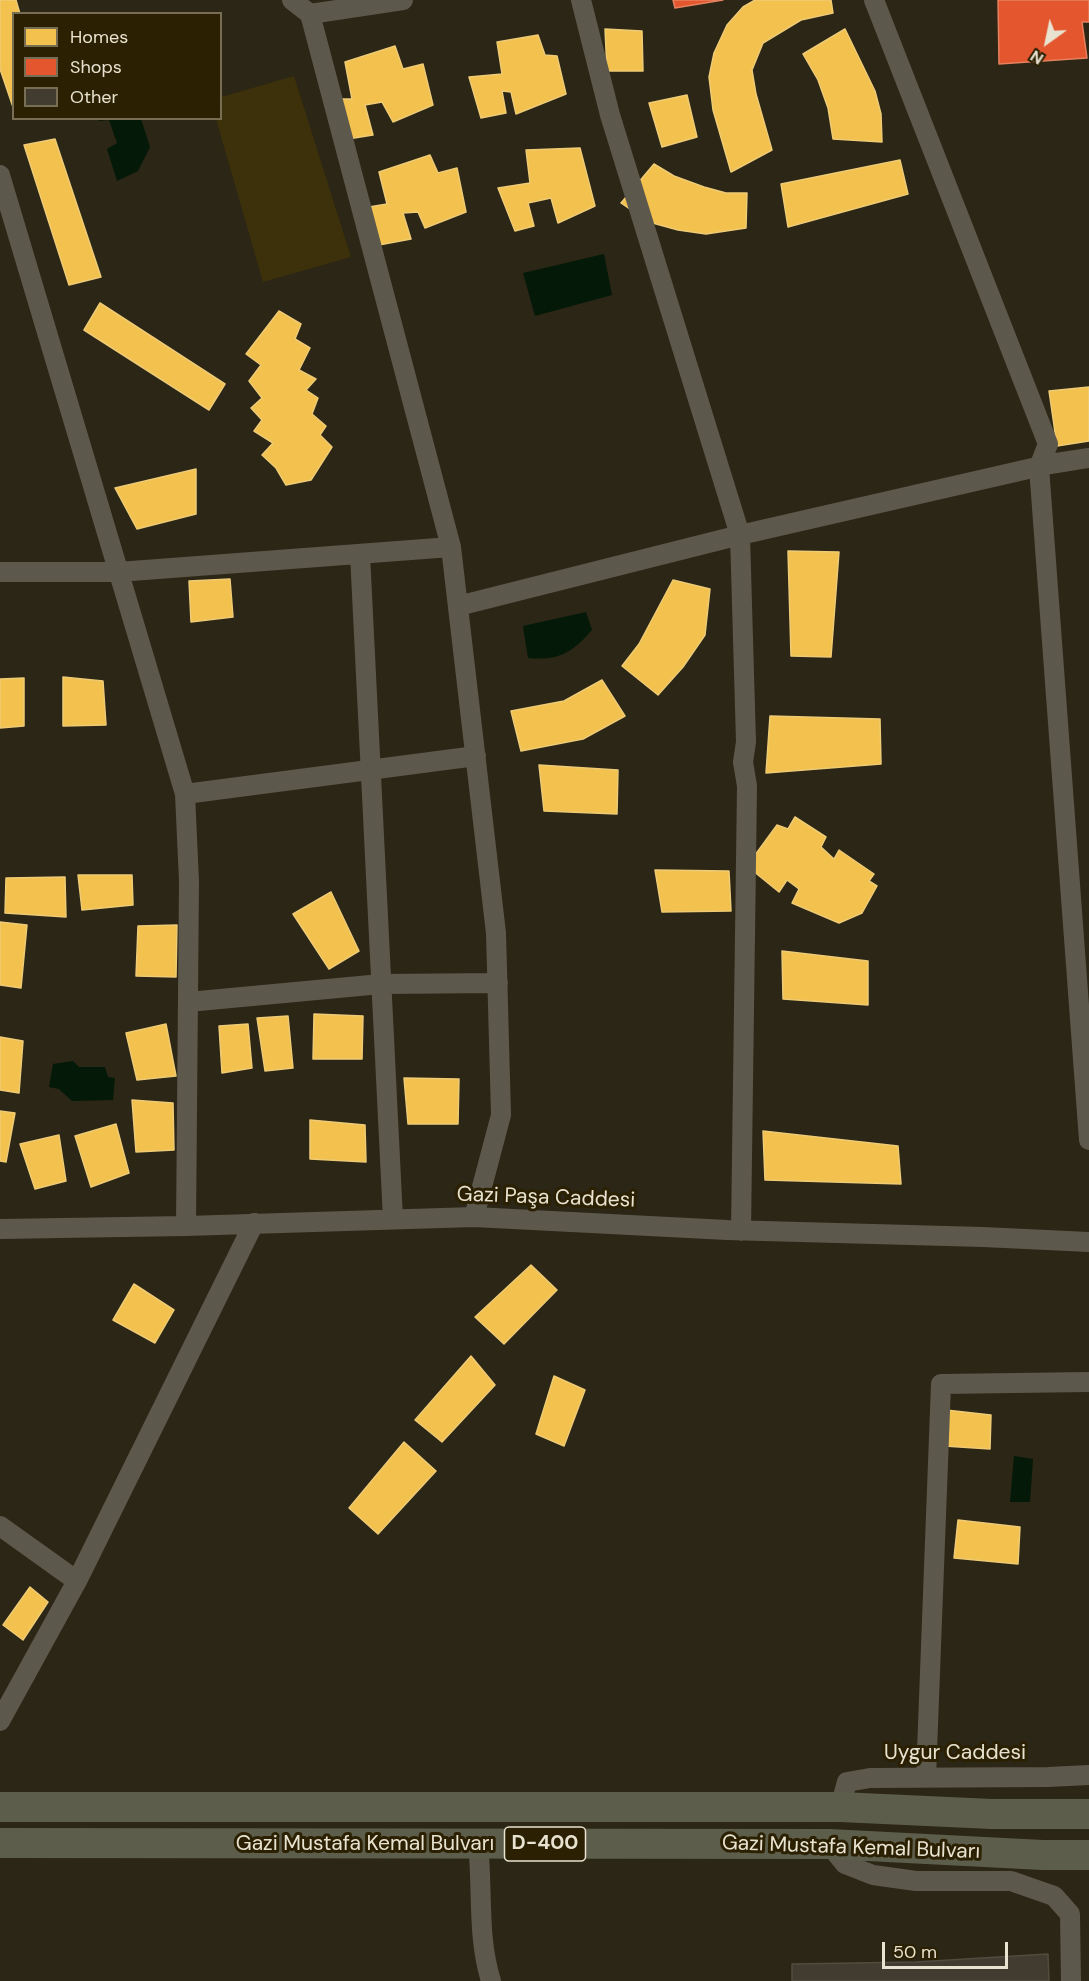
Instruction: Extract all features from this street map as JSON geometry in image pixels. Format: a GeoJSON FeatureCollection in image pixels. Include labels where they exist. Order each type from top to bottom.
{"type":"FeatureCollection","features":[{"type":"Feature","properties":{"kind":"highway"},"geometry":{"type":"LineString","coordinates":[[992,1814],[1089,1801]]}},
{"type":"Feature","properties":{"kind":"highway","name":"Gazi Mustafa Kemal Bulvarı"},"geometry":{"type":"LineString","coordinates":[[0,1808],[840,1807],[992,1814],[1089,1814]]}},
{"type":"Feature","properties":{"kind":"highway","name":"Gazi Mustafa Kemal Bulvarı"},"geometry":{"type":"LineString","coordinates":[[0,1844],[829,1844],[1089,1856]]}},
{"type":"Feature","properties":{"kind":"street"},"geometry":{"type":"LineString","coordinates":[[292,0],[310,14],[451,547],[496,933],[498,983],[501,1115],[474,1217]]}},
{"type":"Feature","properties":{"kind":"street"},"geometry":{"type":"LineString","coordinates":[[310,14],[404,0]]}},
{"type":"Feature","properties":{"kind":"street"},"geometry":{"type":"LineString","coordinates":[[580,0],[610,115],[740,535],[746,742],[743,762],[747,786],[741,1231]]}},
{"type":"Feature","properties":{"kind":"street"},"geometry":{"type":"LineString","coordinates":[[874,0],[1048,444],[1040,466],[1089,1140]]}},
{"type":"Feature","properties":{"kind":"street"},"geometry":{"type":"LineString","coordinates":[[0,175],[185,794],[189,880],[186,1226]]}},
{"type":"Feature","properties":{"kind":"street"},"geometry":{"type":"LineString","coordinates":[[458,606],[740,535],[1040,466],[1089,458]]}},
{"type":"Feature","properties":{"kind":"street"},"geometry":{"type":"LineString","coordinates":[[0,572],[117,572],[451,547]]}},
{"type":"Feature","properties":{"kind":"street"},"geometry":{"type":"LineString","coordinates":[[360,554],[393,1219]]}},
{"type":"Feature","properties":{"kind":"street"},"geometry":{"type":"LineString","coordinates":[[185,794],[476,756]]}},
{"type":"Feature","properties":{"kind":"street"},"geometry":{"type":"LineString","coordinates":[[188,1002],[381,984],[498,983]]}},
{"type":"Feature","properties":{"kind":"street","name":"Gazi Paşa Caddesi"},"geometry":{"type":"LineString","coordinates":[[0,1229],[474,1217],[741,1231],[1089,1242]]}},
{"type":"Feature","properties":{"kind":"street"},"geometry":{"type":"LineString","coordinates":[[0,1721],[77,1581],[254,1222]]}},
{"type":"Feature","properties":{"kind":"street"},"geometry":{"type":"LineString","coordinates":[[926,1777],[941,1384],[1089,1382]]}},
{"type":"Feature","properties":{"kind":"street"},"geometry":{"type":"LineString","coordinates":[[0,1526],[77,1581]]}},
{"type":"Feature","properties":{"kind":"street","name":"Uygur Caddesi"},"geometry":{"type":"LineString","coordinates":[[840,1807],[847,1782],[870,1778],[1089,1775]]}},
{"type":"Feature","properties":{"kind":"street"},"geometry":{"type":"LineString","coordinates":[[478,1844],[481,1876],[480,1924],[486,1966],[491,1981]]}},
{"type":"Feature","properties":{"kind":"street"},"geometry":{"type":"LineString","coordinates":[[829,1844],[844,1864],[873,1875],[916,1881],[1011,1881],[1054,1896],[1070,1914],[1071,1981]]}},
{"type":"Feature","properties":{"kind":"shaded area"},"geometry":{"type":"Polygon","coordinates":[[[294,76],[351,257],[263,282],[216,120],[222,120],[222,97],[294,76]]]}},
{"type":"Feature","properties":{"kind":"shaded area"},"geometry":{"type":"Polygon","coordinates":[[[109,120],[141,120],[150,147],[138,171],[117,181],[107,149],[117,143],[109,120]]]}},
{"type":"Feature","properties":{"kind":"shaded area"},"geometry":{"type":"Polygon","coordinates":[[[604,254],[612,295],[535,316],[523,273],[604,254]]]}},
{"type":"Feature","properties":{"kind":"shaded area"},"geometry":{"type":"Polygon","coordinates":[[[586,612],[592,630],[571,650],[556,657],[528,658],[523,626],[586,612]]]}},
{"type":"Feature","properties":{"kind":"shaded area"},"geometry":{"type":"Polygon","coordinates":[[[73,1061],[79,1067],[105,1067],[108,1077],[115,1078],[113,1100],[72,1101],[59,1089],[49,1087],[53,1064],[73,1061]]]}},
{"type":"Feature","properties":{"kind":"shaded area"},"geometry":{"type":"Polygon","coordinates":[[[1014,1456],[1033,1459],[1030,1502],[1010,1502],[1014,1456]]]}},
{"type":"Feature","properties":{"kind":"building: Homes"},"geometry":{"type":"Polygon","coordinates":[[[0,0],[16,0],[19,12],[12,12],[12,104],[0,69],[0,0]]]}},
{"type":"Feature","properties":{"kind":"building: Homes"},"geometry":{"type":"Polygon","coordinates":[[[755,0],[831,0],[833,13],[801,20],[763,43],[752,70],[756,94],[772,150],[731,172],[713,110],[709,77],[714,53],[727,25],[743,7],[755,0]]]}},
{"type":"Feature","properties":{"kind":"building: Homes"},"geometry":{"type":"Polygon","coordinates":[[[605,29],[642,31],[643,71],[607,71],[605,29]]]}},
{"type":"Feature","properties":{"kind":"building: Homes"},"geometry":{"type":"Polygon","coordinates":[[[845,29],[875,91],[881,114],[882,142],[833,139],[828,108],[818,80],[803,54],[845,29]]]}},
{"type":"Feature","properties":{"kind":"building: Homes"},"geometry":{"type":"Polygon","coordinates":[[[538,35],[545,55],[557,56],[566,94],[516,114],[511,92],[502,91],[506,113],[481,118],[469,77],[502,74],[497,42],[538,35]]]}},
{"type":"Feature","properties":{"kind":"building: Homes"},"geometry":{"type":"Polygon","coordinates":[[[395,46],[403,69],[423,64],[433,105],[393,122],[382,102],[365,105],[373,135],[348,139],[338,99],[352,99],[345,62],[395,46]]]}},
{"type":"Feature","properties":{"kind":"building: Homes"},"geometry":{"type":"Polygon","coordinates":[[[687,95],[697,137],[662,147],[649,103],[687,95]]]}},
{"type":"Feature","properties":{"kind":"building: Homes"},"geometry":{"type":"Polygon","coordinates":[[[55,139],[101,277],[69,285],[24,145],[55,139]]]}},
{"type":"Feature","properties":{"kind":"building: Homes"},"geometry":{"type":"Polygon","coordinates":[[[580,148],[595,206],[558,223],[551,198],[528,203],[534,226],[515,231],[498,188],[530,183],[526,150],[580,148]]]}},
{"type":"Feature","properties":{"kind":"building: Homes"},"geometry":{"type":"Polygon","coordinates":[[[430,155],[438,173],[457,168],[466,212],[425,228],[418,212],[403,213],[411,239],[379,245],[369,207],[387,204],[379,172],[430,155]]]}},
{"type":"Feature","properties":{"kind":"building: Homes"},"geometry":{"type":"Polygon","coordinates":[[[900,160],[908,194],[788,227],[781,184],[900,160]]]}},
{"type":"Feature","properties":{"kind":"building: Homes"},"geometry":{"type":"Polygon","coordinates":[[[654,164],[674,176],[704,187],[726,193],[747,193],[746,228],[706,234],[678,230],[649,222],[621,203],[654,164]]]}},
{"type":"Feature","properties":{"kind":"building: Homes"},"geometry":{"type":"Polygon","coordinates":[[[100,303],[225,384],[209,410],[84,330],[100,303]]]}},
{"type":"Feature","properties":{"kind":"building: Homes"},"geometry":{"type":"Polygon","coordinates":[[[279,311],[301,324],[295,339],[310,348],[299,370],[316,379],[306,390],[318,398],[312,414],[326,426],[320,435],[332,447],[311,480],[286,485],[276,468],[262,455],[273,443],[254,431],[262,420],[251,408],[262,398],[249,381],[261,365],[246,354],[279,311]]]}},
{"type":"Feature","properties":{"kind":"building: Homes"},"geometry":{"type":"Polygon","coordinates":[[[1089,387],[1089,441],[1057,446],[1049,391],[1089,387]]]}},
{"type":"Feature","properties":{"kind":"building: Homes"},"geometry":{"type":"Polygon","coordinates":[[[196,469],[196,514],[137,529],[115,488],[196,469]]]}},
{"type":"Feature","properties":{"kind":"building: Homes"},"geometry":{"type":"Polygon","coordinates":[[[788,551],[839,552],[831,657],[791,656],[788,551]]]}},
{"type":"Feature","properties":{"kind":"building: Homes"},"geometry":{"type":"Polygon","coordinates":[[[230,579],[233,617],[191,622],[189,581],[230,579]]]}},
{"type":"Feature","properties":{"kind":"building: Homes"},"geometry":{"type":"Polygon","coordinates":[[[673,580],[710,589],[705,635],[683,667],[658,695],[622,666],[639,644],[673,580]]]}},
{"type":"Feature","properties":{"kind":"building: Homes"},"geometry":{"type":"Polygon","coordinates":[[[63,677],[103,681],[106,725],[63,726],[63,677]]]}},
{"type":"Feature","properties":{"kind":"building: Homes"},"geometry":{"type":"Polygon","coordinates":[[[24,678],[24,726],[0,728],[0,679],[24,678]]]}},
{"type":"Feature","properties":{"kind":"building: Homes"},"geometry":{"type":"Polygon","coordinates":[[[602,680],[625,716],[583,739],[521,751],[511,711],[564,701],[602,680]]]}},
{"type":"Feature","properties":{"kind":"building: Homes"},"geometry":{"type":"Polygon","coordinates":[[[770,716],[880,719],[881,764],[766,773],[770,716]]]}},
{"type":"Feature","properties":{"kind":"building: Homes"},"geometry":{"type":"Polygon","coordinates":[[[539,765],[618,770],[617,814],[544,811],[539,765]]]}},
{"type":"Feature","properties":{"kind":"building: Homes"},"geometry":{"type":"Polygon","coordinates":[[[795,817],[826,837],[821,847],[834,859],[839,850],[874,874],[869,881],[877,886],[862,913],[839,923],[792,903],[799,889],[787,880],[779,892],[747,866],[777,825],[788,829],[795,817]]]}},
{"type":"Feature","properties":{"kind":"building: Homes"},"geometry":{"type":"Polygon","coordinates":[[[655,870],[729,871],[731,911],[662,912],[655,870]]]}},
{"type":"Feature","properties":{"kind":"building: Homes"},"geometry":{"type":"Polygon","coordinates":[[[78,875],[132,875],[133,905],[82,910],[78,875]]]}},
{"type":"Feature","properties":{"kind":"building: Homes"},"geometry":{"type":"Polygon","coordinates":[[[65,877],[66,917],[5,913],[6,878],[65,877]]]}},
{"type":"Feature","properties":{"kind":"building: Homes"},"geometry":{"type":"Polygon","coordinates":[[[331,892],[359,951],[329,969],[293,914],[331,892]]]}},
{"type":"Feature","properties":{"kind":"building: Homes"},"geometry":{"type":"Polygon","coordinates":[[[0,922],[27,925],[21,988],[0,985],[0,922]]]}},
{"type":"Feature","properties":{"kind":"building: Homes"},"geometry":{"type":"Polygon","coordinates":[[[177,925],[176,977],[136,976],[138,926],[177,925]]]}},
{"type":"Feature","properties":{"kind":"building: Homes"},"geometry":{"type":"Polygon","coordinates":[[[782,951],[868,961],[868,1005],[783,999],[782,951]]]}},
{"type":"Feature","properties":{"kind":"building: Homes"},"geometry":{"type":"Polygon","coordinates":[[[314,1014],[363,1016],[362,1059],[313,1059],[314,1014]]]}},
{"type":"Feature","properties":{"kind":"building: Homes"},"geometry":{"type":"Polygon","coordinates":[[[288,1016],[293,1068],[265,1071],[257,1018],[288,1016]]]}},
{"type":"Feature","properties":{"kind":"building: Homes"},"geometry":{"type":"Polygon","coordinates":[[[166,1024],[176,1076],[137,1080],[126,1033],[166,1024]]]}},
{"type":"Feature","properties":{"kind":"building: Homes"},"geometry":{"type":"Polygon","coordinates":[[[248,1024],[252,1068],[222,1073],[219,1026],[248,1024]]]}},
{"type":"Feature","properties":{"kind":"building: Homes"},"geometry":{"type":"Polygon","coordinates":[[[0,1037],[23,1041],[19,1093],[0,1090],[0,1037]]]}},
{"type":"Feature","properties":{"kind":"building: Homes"},"geometry":{"type":"Polygon","coordinates":[[[404,1078],[459,1079],[458,1124],[408,1124],[404,1078]]]}},
{"type":"Feature","properties":{"kind":"building: Homes"},"geometry":{"type":"Polygon","coordinates":[[[132,1100],[173,1103],[174,1150],[136,1152],[132,1100]]]}},
{"type":"Feature","properties":{"kind":"building: Homes"},"geometry":{"type":"Polygon","coordinates":[[[0,1111],[15,1113],[6,1162],[0,1161],[0,1111]]]}},
{"type":"Feature","properties":{"kind":"building: Homes"},"geometry":{"type":"Polygon","coordinates":[[[310,1120],[365,1125],[366,1162],[310,1159],[310,1120]]]}},
{"type":"Feature","properties":{"kind":"building: Homes"},"geometry":{"type":"Polygon","coordinates":[[[116,1124],[129,1173],[91,1187],[75,1136],[116,1124]]]}},
{"type":"Feature","properties":{"kind":"building: Homes"},"geometry":{"type":"Polygon","coordinates":[[[763,1131],[898,1146],[901,1184],[765,1180],[763,1131]]]}},
{"type":"Feature","properties":{"kind":"building: Homes"},"geometry":{"type":"Polygon","coordinates":[[[59,1135],[66,1181],[35,1189],[20,1144],[59,1135]]]}},
{"type":"Feature","properties":{"kind":"building: Homes"},"geometry":{"type":"Polygon","coordinates":[[[531,1265],[557,1290],[504,1344],[475,1317],[531,1265]]]}},
{"type":"Feature","properties":{"kind":"building: Homes"},"geometry":{"type":"Polygon","coordinates":[[[134,1284],[174,1310],[155,1343],[113,1320],[134,1284]]]}},
{"type":"Feature","properties":{"kind":"building: Homes"},"geometry":{"type":"Polygon","coordinates":[[[471,1356],[495,1385],[442,1442],[415,1420],[471,1356]]]}},
{"type":"Feature","properties":{"kind":"building: Homes"},"geometry":{"type":"Polygon","coordinates":[[[554,1376],[585,1390],[564,1446],[536,1434],[554,1376]]]}},
{"type":"Feature","properties":{"kind":"building: Homes"},"geometry":{"type":"Polygon","coordinates":[[[946,1410],[991,1415],[990,1449],[944,1446],[946,1410]]]}},
{"type":"Feature","properties":{"kind":"building: Homes"},"geometry":{"type":"Polygon","coordinates":[[[404,1442],[436,1471],[378,1534],[349,1508],[404,1442]]]}},
{"type":"Feature","properties":{"kind":"building: Homes"},"geometry":{"type":"Polygon","coordinates":[[[958,1520],[1020,1527],[1018,1564],[954,1558],[958,1520]]]}},
{"type":"Feature","properties":{"kind":"building: Homes"},"geometry":{"type":"Polygon","coordinates":[[[30,1587],[48,1602],[23,1640],[3,1625],[30,1587]]]}},
{"type":"Feature","properties":{"kind":"building: Shops"},"geometry":{"type":"Polygon","coordinates":[[[673,0],[723,0],[675,8],[673,0]]]}},
{"type":"Feature","properties":{"kind":"building: Shops"},"geometry":{"type":"Polygon","coordinates":[[[998,0],[1089,0],[1089,22],[1082,22],[1087,58],[999,64],[998,0]]]}},
{"type":"Feature","properties":{"kind":"building: Other"},"geometry":{"type":"Polygon","coordinates":[[[1048,1954],[1049,1981],[792,1981],[792,1964],[916,1962],[1048,1954]]]}}]}
